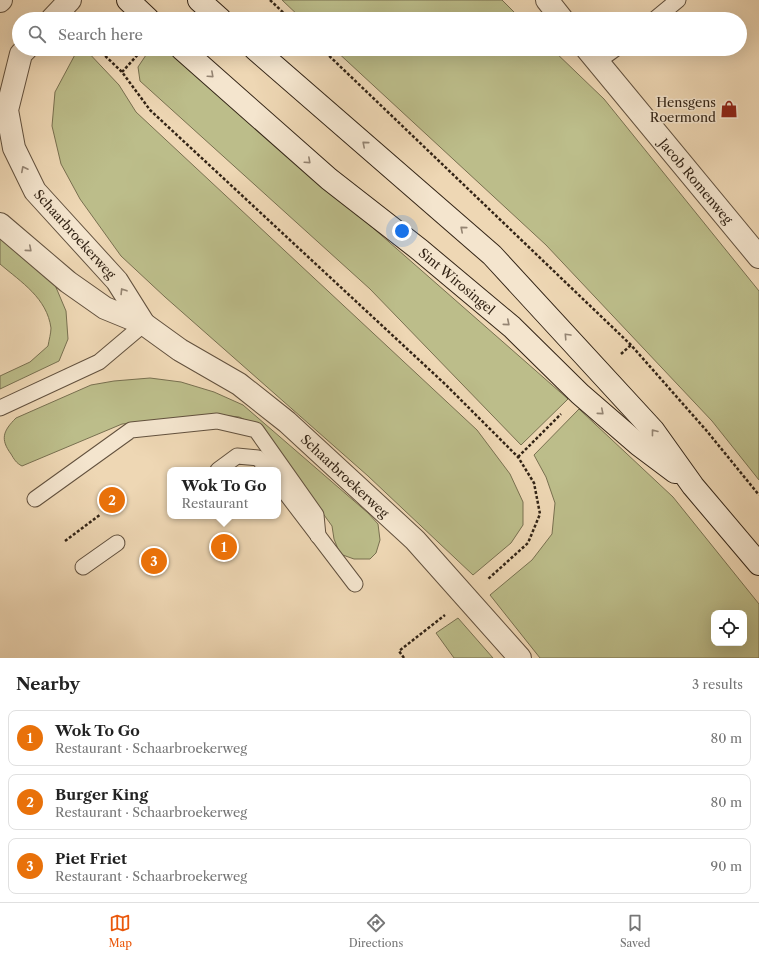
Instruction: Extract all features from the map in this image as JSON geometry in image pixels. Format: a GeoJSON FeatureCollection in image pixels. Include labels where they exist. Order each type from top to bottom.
{"type":"FeatureCollection","features":[{"type":"Feature","properties":{"kind":"main road"},"geometry":{"type":"LineString","coordinates":[[59,12],[70,0]]}},
{"type":"Feature","properties":{"kind":"main road"},"geometry":{"type":"LineString","coordinates":[[128,0],[141,12]]}},
{"type":"Feature","properties":{"kind":"main road"},"geometry":{"type":"LineString","coordinates":[[199,0],[212,12]]}},
{"type":"Feature","properties":{"kind":"main road"},"geometry":{"type":"LineString","coordinates":[[547,0],[556,12]]}},
{"type":"Feature","properties":{"kind":"main road","name":"Schaarbroekerweg"},"geometry":{"type":"LineString","coordinates":[[20,56],[7,110],[14,148],[35,191],[117,281],[144,324]]}},
{"type":"Feature","properties":{"kind":"main road","name":"Sint Wirosingel"},"geometry":{"type":"LineString","coordinates":[[190,56],[329,179],[420,250],[512,327],[580,394],[603,414],[693,486]]}},
{"type":"Feature","properties":{"kind":"main road","name":"Sint Wirosingel"},"geometry":{"type":"LineString","coordinates":[[263,56],[492,255],[653,430],[693,486],[759,564]]}},
{"type":"Feature","properties":{"kind":"main road","name":"Jacob Romenweg"},"geometry":{"type":"LineString","coordinates":[[592,56],[759,258]]}},
{"type":"Feature","properties":{"kind":"main road","name":"Schaarbroekerweg"},"geometry":{"type":"LineString","coordinates":[[0,224],[68,282],[105,308],[144,324],[180,350],[239,384],[287,422],[415,540],[520,658]]}},
{"type":"Feature","properties":{"kind":"lane"},"geometry":{"type":"LineString","coordinates":[[663,12],[678,0]]}},
{"type":"Feature","properties":{"kind":"lane"},"geometry":{"type":"LineString","coordinates":[[0,408],[99,362],[144,324]]}},
{"type":"Feature","properties":{"kind":"lane"},"geometry":{"type":"LineString","coordinates":[[35,499],[131,430],[216,421],[256,430],[316,515],[318,536]]}},
{"type":"Feature","properties":{"kind":"lane"},"geometry":{"type":"LineString","coordinates":[[222,467],[237,456],[258,458],[266,467]]}},
{"type":"Feature","properties":{"kind":"lane"},"geometry":{"type":"LineString","coordinates":[[281,487],[355,584]]}},
{"type":"Feature","properties":{"kind":"lane"},"geometry":{"type":"LineString","coordinates":[[83,567],[117,543]]}},
{"type":"Feature","properties":{"kind":"path"},"geometry":{"type":"LineString","coordinates":[[270,0],[283,12]]}},
{"type":"Feature","properties":{"kind":"path"},"geometry":{"type":"LineString","coordinates":[[105,56],[122,72],[150,110],[446,385],[518,457],[534,483],[540,514],[528,543],[467,597],[400,651],[404,658]]}},
{"type":"Feature","properties":{"kind":"path"},"geometry":{"type":"LineString","coordinates":[[122,72],[137,56]]}},
{"type":"Feature","properties":{"kind":"path"},"geometry":{"type":"LineString","coordinates":[[329,56],[631,345],[706,430],[759,495]]}},
{"type":"Feature","properties":{"kind":"path"},"geometry":{"type":"LineString","coordinates":[[65,541],[101,514]]}},
{"type":"Feature","properties":{"kind":"green space"},"geometry":{"type":"Polygon","coordinates":[[[282,0],[502,0],[514,12],[295,12],[282,0]]]}},
{"type":"Feature","properties":{"kind":"green space"},"geometry":{"type":"Polygon","coordinates":[[[74,56],[92,56],[119,85],[136,112],[477,430],[510,474],[523,502],[523,525],[511,543],[473,575],[368,476],[165,297],[121,256],[80,199],[61,164],[52,126],[55,92],[74,56]]]}},
{"type":"Feature","properties":{"kind":"green space"},"geometry":{"type":"Polygon","coordinates":[[[145,56],[177,56],[568,399],[521,445],[370,289],[140,81],[138,67],[145,56]]]}},
{"type":"Feature","properties":{"kind":"green space"},"geometry":{"type":"Polygon","coordinates":[[[342,56],[559,56],[604,99],[759,291],[759,480],[712,421],[546,245],[342,56]]]}},
{"type":"Feature","properties":{"kind":"green space"},"geometry":{"type":"Polygon","coordinates":[[[0,238],[55,285],[66,311],[68,339],[59,361],[0,389],[0,376],[30,362],[48,346],[51,328],[49,317],[39,299],[0,264],[0,238]]]}},
{"type":"Feature","properties":{"kind":"green space"},"geometry":{"type":"Polygon","coordinates":[[[150,378],[181,382],[214,392],[243,405],[368,513],[378,524],[380,540],[376,553],[370,559],[354,559],[340,554],[334,539],[332,526],[261,427],[239,417],[221,415],[122,424],[22,466],[15,461],[5,444],[4,435],[8,427],[16,418],[91,385],[114,381],[150,378]]]}},
{"type":"Feature","properties":{"kind":"green space"},"geometry":{"type":"Polygon","coordinates":[[[579,409],[673,497],[759,604],[759,658],[540,658],[490,595],[532,560],[552,534],[555,503],[546,477],[534,455],[579,409]]]}},
{"type":"Feature","properties":{"kind":"green space"},"geometry":{"type":"Polygon","coordinates":[[[458,618],[493,658],[454,658],[436,633],[458,618]]]}},
{"type":"Feature","properties":{"kind":"place","name":"Hensgens Roermond"},"geometry":{"type":"Point","coordinates":[729,109]}},
{"type":"Feature","properties":{"kind":"place","name":"Burger King"},"geometry":{"type":"Point","coordinates":[112,500]}},
{"type":"Feature","properties":{"kind":"place","name":"Wok To Go"},"geometry":{"type":"Point","coordinates":[224,547]}},
{"type":"Feature","properties":{"kind":"place","name":"Piet Friet"},"geometry":{"type":"Point","coordinates":[154,561]}}]}
